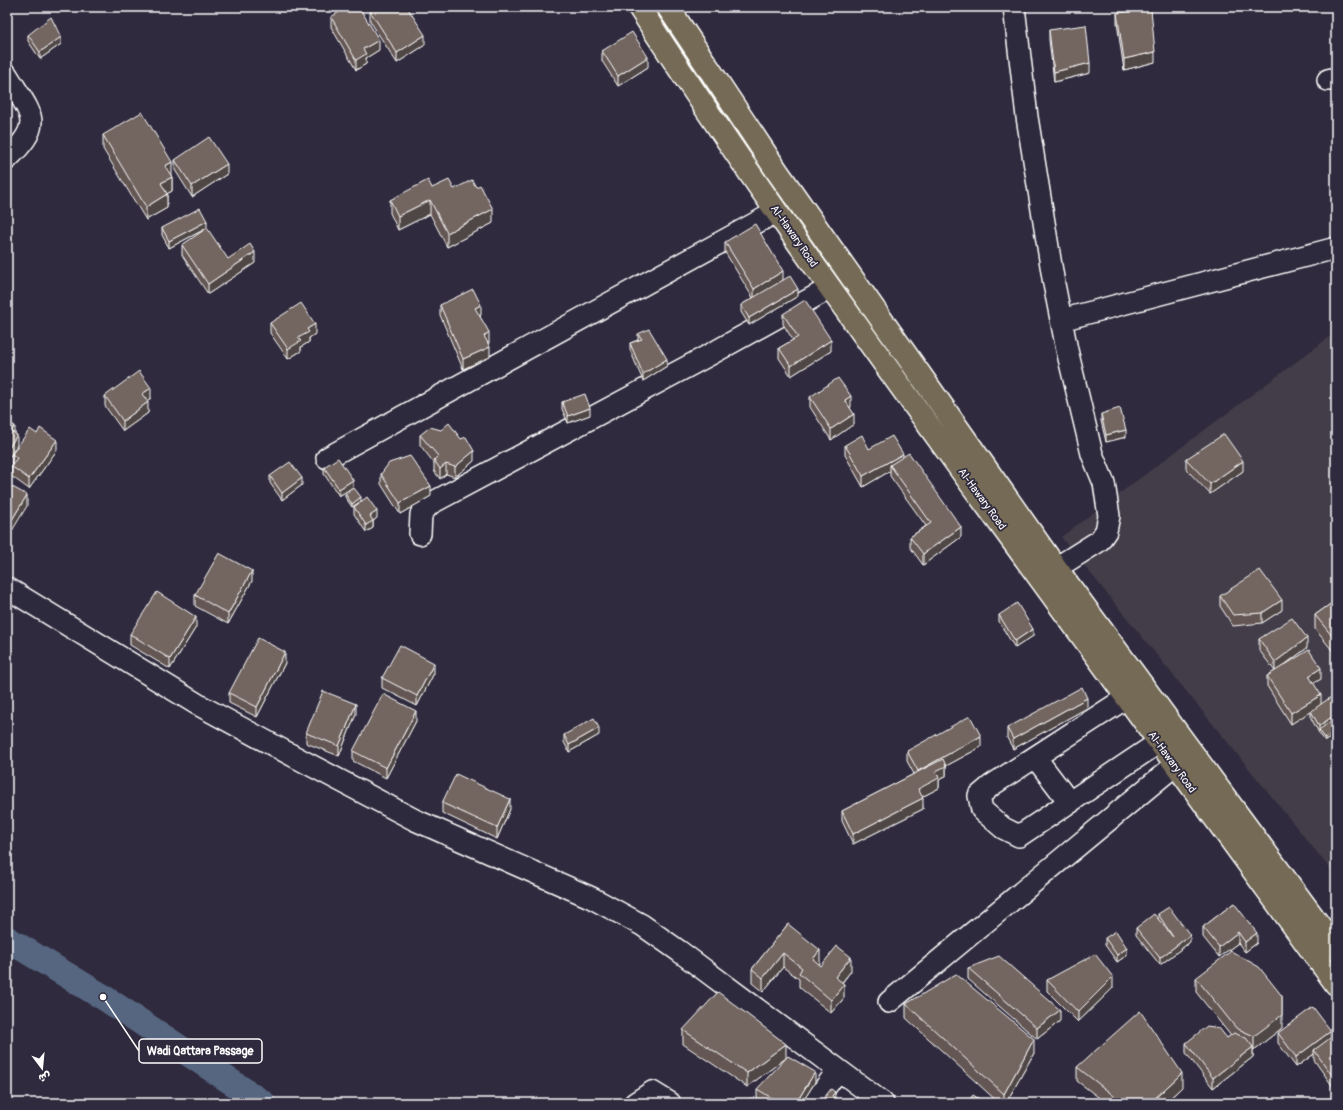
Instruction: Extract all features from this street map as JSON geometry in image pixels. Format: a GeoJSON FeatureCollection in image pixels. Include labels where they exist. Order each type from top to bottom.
{"type":"FeatureCollection","features":[{"type":"Feature","properties":{"kind":"highway","name":"Al-Hawary Road"},"geometry":{"type":"LineString","coordinates":[[639,7],[776,212],[830,288],[1174,766],[1336,984]]}},
{"type":"Feature","properties":{"kind":"highway","name":"Al-Hawary Road"},"geometry":{"type":"LineString","coordinates":[[668,7],[777,171],[1056,568],[1336,948]]}},
{"type":"Feature","properties":{"kind":"street"},"geometry":{"type":"LineString","coordinates":[[1014,7],[1027,118],[1061,320],[1092,454],[1104,484],[1109,516],[1106,531],[1099,541],[1056,568]]}},
{"type":"Feature","properties":{"kind":"street"},"geometry":{"type":"LineString","coordinates":[[7,75],[28,109],[31,127],[23,144],[7,159]]}},
{"type":"Feature","properties":{"kind":"street"},"geometry":{"type":"LineString","coordinates":[[327,458],[776,212]]}},
{"type":"Feature","properties":{"kind":"street"},"geometry":{"type":"LineString","coordinates":[[1061,320],[1336,248]]}},
{"type":"Feature","properties":{"kind":"street"},"geometry":{"type":"LineString","coordinates":[[420,534],[421,514],[430,504],[711,354],[830,288]]}},
{"type":"Feature","properties":{"kind":"street"},"geometry":{"type":"LineString","coordinates":[[7,588],[197,704],[326,773],[415,820],[592,898],[642,925],[883,1103]]}},
{"type":"Feature","properties":{"kind":"street"},"geometry":{"type":"LineString","coordinates":[[1126,698],[992,784],[979,796],[982,810],[1003,828],[1019,836],[1158,743]]}},
{"type":"Feature","properties":{"kind":"street"},"geometry":{"type":"LineString","coordinates":[[1035,757],[1070,803]]}},
{"type":"Feature","properties":{"kind":"street"},"geometry":{"type":"LineString","coordinates":[[889,1002],[1174,766]]}},
{"type":"Feature","properties":{"kind":"street"},"geometry":{"type":"LineString","coordinates":[[814,1103],[838,1070]]}},
{"type":"Feature","properties":{"kind":"street"},"geometry":{"type":"LineString","coordinates":[[635,1103],[652,1092],[670,1103]]}},
{"type":"Feature","properties":{"kind":"shaded area"},"geometry":{"type":"Polygon","coordinates":[[[1336,332],[1336,876],[1061,537],[1336,332]]]}},
{"type":"Feature","properties":{"kind":"building"},"geometry":{"type":"Polygon","coordinates":[[[347,7],[359,7],[379,40],[363,49],[366,54],[356,60],[331,17],[347,7]]]}},
{"type":"Feature","properties":{"kind":"building"},"geometry":{"type":"Polygon","coordinates":[[[376,7],[407,7],[425,35],[397,53],[370,11],[376,7]]]}},
{"type":"Feature","properties":{"kind":"building"},"geometry":{"type":"Polygon","coordinates":[[[1151,9],[1155,52],[1124,59],[1117,13],[1151,9]]]}},
{"type":"Feature","properties":{"kind":"building"},"geometry":{"type":"Polygon","coordinates":[[[51,17],[61,37],[40,52],[28,35],[51,17]]]}},
{"type":"Feature","properties":{"kind":"building"},"geometry":{"type":"Polygon","coordinates":[[[1086,25],[1090,63],[1054,72],[1049,30],[1086,25]]]}},
{"type":"Feature","properties":{"kind":"building"},"geometry":{"type":"Polygon","coordinates":[[[632,32],[648,57],[618,76],[602,51],[632,32]]]}},
{"type":"Feature","properties":{"kind":"building"},"geometry":{"type":"Polygon","coordinates":[[[142,112],[172,162],[165,166],[172,177],[161,183],[167,194],[146,207],[103,135],[142,112]]]}},
{"type":"Feature","properties":{"kind":"building"},"geometry":{"type":"Polygon","coordinates":[[[209,137],[227,164],[192,186],[175,160],[209,137]]]}},
{"type":"Feature","properties":{"kind":"building"},"geometry":{"type":"Polygon","coordinates":[[[428,180],[432,188],[449,180],[454,189],[472,180],[476,187],[480,185],[493,209],[447,233],[430,200],[398,216],[390,200],[428,180]]]}},
{"type":"Feature","properties":{"kind":"building"},"geometry":{"type":"Polygon","coordinates":[[[200,208],[207,221],[169,241],[162,228],[200,208]]]}},
{"type":"Feature","properties":{"kind":"building"},"geometry":{"type":"Polygon","coordinates":[[[755,224],[783,271],[754,289],[725,242],[755,224]]]}},
{"type":"Feature","properties":{"kind":"building"},"geometry":{"type":"Polygon","coordinates":[[[207,228],[228,259],[250,244],[255,252],[208,284],[182,245],[207,228]]]}},
{"type":"Feature","properties":{"kind":"building"},"geometry":{"type":"Polygon","coordinates":[[[790,276],[798,289],[749,318],[741,305],[790,276]]]}},
{"type":"Feature","properties":{"kind":"building"},"geometry":{"type":"Polygon","coordinates":[[[473,289],[481,305],[475,308],[489,332],[484,336],[490,347],[463,359],[440,305],[473,289]]]}},
{"type":"Feature","properties":{"kind":"building"},"geometry":{"type":"Polygon","coordinates":[[[805,300],[831,340],[791,366],[779,348],[798,337],[783,314],[805,300]]]}},
{"type":"Feature","properties":{"kind":"building"},"geometry":{"type":"Polygon","coordinates":[[[301,303],[315,324],[307,329],[309,332],[298,338],[301,341],[288,349],[270,323],[301,303]]]}},
{"type":"Feature","properties":{"kind":"building"},"geometry":{"type":"Polygon","coordinates":[[[649,329],[667,359],[643,374],[630,343],[642,339],[638,334],[649,329]]]}},
{"type":"Feature","properties":{"kind":"building"},"geometry":{"type":"Polygon","coordinates":[[[139,371],[151,388],[142,394],[148,402],[123,421],[105,396],[139,371]]]}},
{"type":"Feature","properties":{"kind":"building"},"geometry":{"type":"Polygon","coordinates":[[[838,378],[851,396],[845,400],[854,414],[831,429],[810,397],[838,378]]]}},
{"type":"Feature","properties":{"kind":"building"},"geometry":{"type":"Polygon","coordinates":[[[585,394],[590,408],[568,416],[562,402],[585,394]]]}},
{"type":"Feature","properties":{"kind":"building"},"geometry":{"type":"Polygon","coordinates":[[[1120,408],[1126,430],[1106,435],[1101,414],[1120,408]]]}},
{"type":"Feature","properties":{"kind":"building"},"geometry":{"type":"Polygon","coordinates":[[[7,421],[15,426],[11,431],[17,435],[7,450],[7,421]]]}},
{"type":"Feature","properties":{"kind":"building"},"geometry":{"type":"Polygon","coordinates":[[[449,423],[461,439],[466,437],[474,451],[455,467],[446,464],[440,469],[434,460],[438,456],[420,435],[430,427],[441,430],[449,423]]]}},
{"type":"Feature","properties":{"kind":"building"},"geometry":{"type":"Polygon","coordinates":[[[40,428],[57,440],[29,479],[11,466],[17,458],[12,454],[30,429],[37,434],[40,428]]]}},
{"type":"Feature","properties":{"kind":"building"},"geometry":{"type":"Polygon","coordinates":[[[1224,434],[1243,461],[1210,484],[1186,459],[1224,434]]]}},
{"type":"Feature","properties":{"kind":"building"},"geometry":{"type":"Polygon","coordinates":[[[862,435],[869,449],[892,436],[903,454],[863,476],[845,445],[862,435]]]}},
{"type":"Feature","properties":{"kind":"building"},"geometry":{"type":"Polygon","coordinates":[[[909,453],[961,527],[923,554],[910,537],[931,523],[890,465],[909,453]]]}},
{"type":"Feature","properties":{"kind":"building"},"geometry":{"type":"Polygon","coordinates":[[[410,456],[431,486],[400,503],[381,474],[389,463],[410,456]]]}},
{"type":"Feature","properties":{"kind":"building"},"geometry":{"type":"Polygon","coordinates":[[[338,458],[353,480],[339,489],[324,467],[338,458]]]}},
{"type":"Feature","properties":{"kind":"building"},"geometry":{"type":"Polygon","coordinates":[[[290,462],[302,478],[282,493],[270,476],[290,462]]]}},
{"type":"Feature","properties":{"kind":"building"},"geometry":{"type":"Polygon","coordinates":[[[7,484],[27,495],[7,528],[7,484]]]}},
{"type":"Feature","properties":{"kind":"building"},"geometry":{"type":"Polygon","coordinates":[[[354,488],[361,497],[352,504],[345,494],[354,488]]]}},
{"type":"Feature","properties":{"kind":"building"},"geometry":{"type":"Polygon","coordinates":[[[367,497],[377,511],[370,516],[373,521],[366,525],[354,507],[367,497]]]}},
{"type":"Feature","properties":{"kind":"building"},"geometry":{"type":"Polygon","coordinates":[[[219,553],[252,571],[228,614],[195,595],[219,553]]]}},
{"type":"Feature","properties":{"kind":"building"},"geometry":{"type":"Polygon","coordinates":[[[1260,570],[1282,600],[1262,613],[1233,615],[1220,596],[1260,570]]]}},
{"type":"Feature","properties":{"kind":"building"},"geometry":{"type":"Polygon","coordinates":[[[157,592],[196,617],[170,659],[130,634],[157,592]]]}},
{"type":"Feature","properties":{"kind":"building"},"geometry":{"type":"Polygon","coordinates":[[[1336,600],[1336,641],[1315,615],[1336,600]]]}},
{"type":"Feature","properties":{"kind":"building"},"geometry":{"type":"Polygon","coordinates":[[[1017,603],[1033,629],[1015,641],[999,615],[1017,603]]]}},
{"type":"Feature","properties":{"kind":"building"},"geometry":{"type":"Polygon","coordinates":[[[1292,618],[1307,638],[1275,662],[1259,639],[1292,618]]]}},
{"type":"Feature","properties":{"kind":"building"},"geometry":{"type":"Polygon","coordinates":[[[258,638],[285,652],[257,707],[229,693],[258,638]]]}},
{"type":"Feature","properties":{"kind":"building"},"geometry":{"type":"Polygon","coordinates":[[[400,645],[434,663],[417,696],[382,678],[400,645]]]}},
{"type":"Feature","properties":{"kind":"building"},"geometry":{"type":"Polygon","coordinates":[[[1309,650],[1321,668],[1309,676],[1321,695],[1291,713],[1267,676],[1309,650]]]}},
{"type":"Feature","properties":{"kind":"building"},"geometry":{"type":"Polygon","coordinates":[[[1082,687],[1087,698],[1013,739],[1007,728],[1082,687]]]}},
{"type":"Feature","properties":{"kind":"building"},"geometry":{"type":"Polygon","coordinates":[[[323,691],[356,704],[339,746],[306,733],[323,691]]]}},
{"type":"Feature","properties":{"kind":"building"},"geometry":{"type":"Polygon","coordinates":[[[383,694],[416,711],[386,768],[353,751],[383,694]]]}},
{"type":"Feature","properties":{"kind":"building"},"geometry":{"type":"Polygon","coordinates":[[[1334,695],[1336,697],[1336,714],[1319,726],[1311,711],[1334,695]]]}},
{"type":"Feature","properties":{"kind":"building"},"geometry":{"type":"Polygon","coordinates":[[[970,716],[981,736],[918,771],[907,751],[970,716]]]}},
{"type":"Feature","properties":{"kind":"building"},"geometry":{"type":"Polygon","coordinates":[[[594,718],[599,728],[569,745],[564,735],[594,718]]]}},
{"type":"Feature","properties":{"kind":"building"},"geometry":{"type":"Polygon","coordinates":[[[1332,720],[1336,731],[1325,738],[1319,730],[1332,720]]]}},
{"type":"Feature","properties":{"kind":"building"},"geometry":{"type":"Polygon","coordinates":[[[943,759],[946,766],[936,771],[939,778],[918,789],[923,798],[853,834],[842,811],[943,759]]]}},
{"type":"Feature","properties":{"kind":"building"},"geometry":{"type":"Polygon","coordinates":[[[456,774],[510,799],[497,828],[442,803],[456,774]]]}},
{"type":"Feature","properties":{"kind":"building"},"geometry":{"type":"Polygon","coordinates":[[[1234,903],[1257,933],[1245,942],[1238,932],[1219,947],[1203,927],[1234,903]]]}},
{"type":"Feature","properties":{"kind":"building"},"geometry":{"type":"Polygon","coordinates":[[[1169,907],[1190,935],[1160,958],[1136,928],[1154,914],[1173,937],[1158,914],[1169,907]]]}},
{"type":"Feature","properties":{"kind":"building"},"geometry":{"type":"Polygon","coordinates":[[[788,924],[820,950],[813,959],[821,966],[837,946],[851,957],[835,977],[844,984],[831,1000],[799,973],[802,968],[783,953],[763,978],[752,969],[788,924]]]}},
{"type":"Feature","properties":{"kind":"building"},"geometry":{"type":"Polygon","coordinates":[[[1116,931],[1127,948],[1117,955],[1105,938],[1116,931]]]}},
{"type":"Feature","properties":{"kind":"building"},"geometry":{"type":"Polygon","coordinates":[[[1231,951],[1259,967],[1282,996],[1282,1015],[1254,1036],[1236,1028],[1196,978],[1231,951]]]}},
{"type":"Feature","properties":{"kind":"building"},"geometry":{"type":"Polygon","coordinates":[[[1095,954],[1113,977],[1078,1012],[1047,980],[1095,954]]]}},
{"type":"Feature","properties":{"kind":"building"},"geometry":{"type":"Polygon","coordinates":[[[999,956],[1060,1010],[1037,1028],[968,968],[999,956]]]}},
{"type":"Feature","properties":{"kind":"building"},"geometry":{"type":"Polygon","coordinates":[[[956,974],[1034,1039],[1004,1094],[906,1004],[956,974]]]}},
{"type":"Feature","properties":{"kind":"building"},"geometry":{"type":"Polygon","coordinates":[[[718,992],[786,1044],[747,1073],[683,1030],[718,992]]]}},
{"type":"Feature","properties":{"kind":"building"},"geometry":{"type":"Polygon","coordinates":[[[1313,1007],[1331,1031],[1296,1057],[1278,1033],[1313,1007]]]}},
{"type":"Feature","properties":{"kind":"building"},"geometry":{"type":"Polygon","coordinates":[[[1140,1011],[1182,1073],[1150,1103],[1123,1103],[1077,1067],[1140,1011]]]}},
{"type":"Feature","properties":{"kind":"building"},"geometry":{"type":"Polygon","coordinates":[[[1207,1026],[1219,1028],[1227,1038],[1234,1033],[1246,1038],[1253,1047],[1213,1078],[1186,1043],[1207,1026]]]}},
{"type":"Feature","properties":{"kind":"building"},"geometry":{"type":"Polygon","coordinates":[[[1333,1036],[1336,1040],[1336,1081],[1314,1050],[1333,1036]]]}},
{"type":"Feature","properties":{"kind":"building"},"geometry":{"type":"Polygon","coordinates":[[[788,1056],[815,1072],[796,1103],[780,1103],[757,1089],[788,1056]]]}},
{"type":"Feature","properties":{"kind":"building"},"geometry":{"type":"Polygon","coordinates":[[[831,1089],[835,1092],[832,1096],[837,1100],[835,1103],[820,1103],[831,1089]]]}},
{"type":"Feature","properties":{"kind":"building"},"geometry":{"type":"Polygon","coordinates":[[[973,1095],[986,1103],[967,1103],[973,1095]]]}},
{"type":"Feature","properties":{"kind":"building"},"geometry":{"type":"Polygon","coordinates":[[[751,1098],[760,1103],[745,1103],[751,1098]]]}},
{"type":"Feature","properties":{"kind":"waterway"},"geometry":{"type":"LineString","coordinates":[[7,939],[103,997],[263,1103]]}},
{"type":"Feature","properties":{"kind":"place","name":"Wadi Qattara Passage"},"geometry":{"type":"Point","coordinates":[103,997]}}]}
